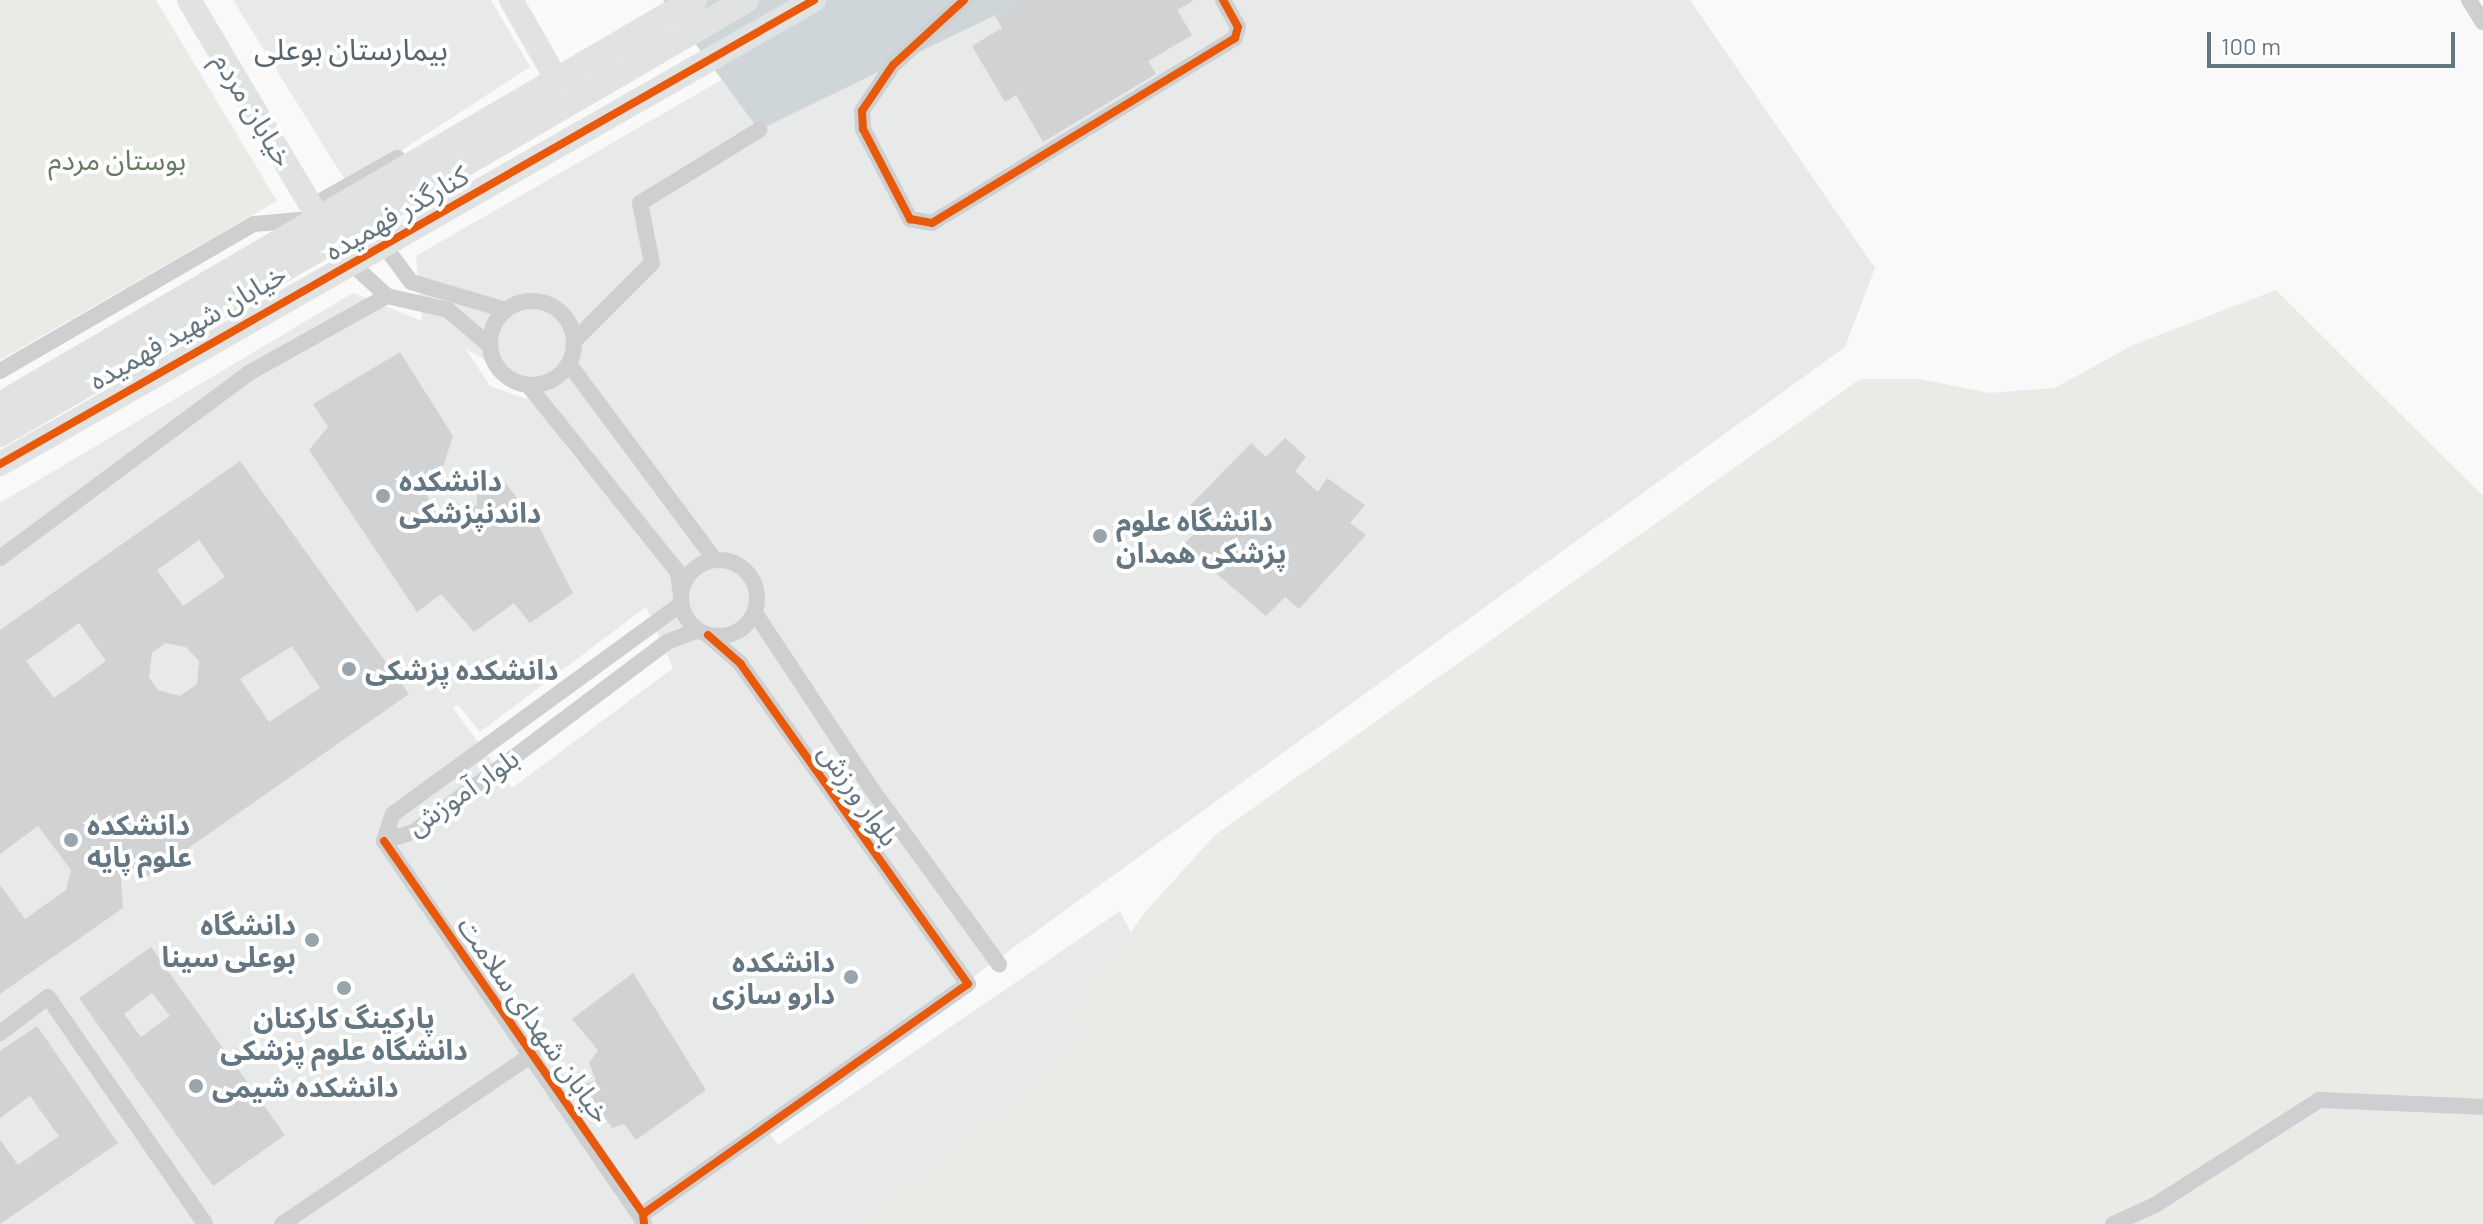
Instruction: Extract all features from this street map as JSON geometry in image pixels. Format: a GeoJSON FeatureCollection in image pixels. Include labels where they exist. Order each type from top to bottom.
{"type":"FeatureCollection","features":[{"type":"Feature","properties":{"kind":"main road","name":"خیابان شهید فهمیده"},"geometry":{"type":"LineString","coordinates":[[0,405],[316,213],[694,0]]}},
{"type":"Feature","properties":{"kind":"main road","name":"خیابان شهید فهمیده"},"geometry":{"type":"LineString","coordinates":[[0,434],[746,0]]}},
{"type":"Feature","properties":{"kind":"main road"},"geometry":{"type":"LineString","coordinates":[[335,241],[351,263]]}},
{"type":"Feature","properties":{"kind":"street","name":"خیابان مردم"},"geometry":{"type":"LineString","coordinates":[[189,0],[316,213]]}},
{"type":"Feature","properties":{"kind":"street"},"geometry":{"type":"LineString","coordinates":[[511,0],[555,76]]}},
{"type":"Feature","properties":{"kind":"street","name":"کنارگذر فهمیده"},"geometry":{"type":"LineString","coordinates":[[0,464],[814,0]]}},
{"type":"Feature","properties":{"kind":"street"},"geometry":{"type":"LineString","coordinates":[[964,0],[893,65],[862,111],[863,129],[910,219],[932,223],[1235,38],[1238,27],[1223,0]]}},
{"type":"Feature","properties":{"kind":"street"},"geometry":{"type":"LineString","coordinates":[[2469,0],[2483,22]]}},
{"type":"Feature","properties":{"kind":"street"},"geometry":{"type":"LineString","coordinates":[[528,385],[552,381],[569,364],[574,341],[652,263],[640,203],[759,130]]}},
{"type":"Feature","properties":{"kind":"street","name":"کنارگذر فهمیده"},"geometry":{"type":"LineString","coordinates":[[0,371],[254,224],[316,213]]}},
{"type":"Feature","properties":{"kind":"street"},"geometry":{"type":"LineString","coordinates":[[383,244],[411,282],[506,310],[544,303],[565,317],[574,341]]}},
{"type":"Feature","properties":{"kind":"street"},"geometry":{"type":"LineString","coordinates":[[351,263],[387,296],[448,310],[490,346],[498,368],[528,385],[678,572],[681,600],[703,632],[741,630],[755,613],[750,575],[715,560],[569,364]]}},
{"type":"Feature","properties":{"kind":"street"},"geometry":{"type":"LineString","coordinates":[[0,558],[249,373],[387,296]]}},
{"type":"Feature","properties":{"kind":"street"},"geometry":{"type":"LineString","coordinates":[[490,346],[506,310]]}},
{"type":"Feature","properties":{"kind":"street"},"geometry":{"type":"LineString","coordinates":[[681,600],[695,568],[715,560]]}},
{"type":"Feature","properties":{"kind":"street","name":"بلوار آموزش"},"geometry":{"type":"LineString","coordinates":[[384,841],[393,814],[497,740],[681,600]]}},
{"type":"Feature","properties":{"kind":"street","name":"بلوار ورزش"},"geometry":{"type":"LineString","coordinates":[[755,613],[868,784],[999,964]]}},
{"type":"Feature","properties":{"kind":"street","name":"بلوار آموزش"},"geometry":{"type":"LineString","coordinates":[[384,841],[414,832],[667,642],[703,632]]}},
{"type":"Feature","properties":{"kind":"street","name":"بلوار ورزش"},"geometry":{"type":"LineString","coordinates":[[644,1219],[968,984],[741,664],[703,632]]}},
{"type":"Feature","properties":{"kind":"street"},"geometry":{"type":"LineString","coordinates":[[497,740],[509,759]]}},
{"type":"Feature","properties":{"kind":"street","name":"خیابان شهدای سلامت"},"geometry":{"type":"LineString","coordinates":[[384,841],[644,1219]]}},
{"type":"Feature","properties":{"kind":"street"},"geometry":{"type":"LineString","coordinates":[[0,1033],[48,997],[205,1224]]}},
{"type":"Feature","properties":{"kind":"street"},"geometry":{"type":"LineString","coordinates":[[282,1224],[533,1054]]}},
{"type":"Feature","properties":{"kind":"street"},"geometry":{"type":"LineString","coordinates":[[2113,1224],[2155,1205],[2319,1100],[2483,1107]]}},
{"type":"Feature","properties":{"kind":"shaded area"},"geometry":{"type":"Polygon","coordinates":[[[233,0],[491,0],[530,67],[348,185],[233,0]]]}},
{"type":"Feature","properties":{"kind":"shaded area"},"geometry":{"type":"Polygon","coordinates":[[[663,0],[1026,0],[759,130],[663,0]]]}},
{"type":"Feature","properties":{"kind":"shaded area","name":"دانشگاه علوم پزشکی همدان"},"geometry":{"type":"Polygon","coordinates":[[[860,0],[1690,0],[1875,268],[1845,347],[765,1127],[778,1145],[1120,911],[1170,1011],[1128,1224],[0,1224],[0,503],[353,293],[422,321],[416,256],[860,0]],[[465,348],[490,386],[532,401],[582,467],[555,404],[465,348]],[[646,607],[480,732],[458,705],[453,708],[512,788],[673,668],[646,607]]]}},
{"type":"Feature","properties":{"kind":"green space","name":"بوستان مردم"},"geometry":{"type":"Polygon","coordinates":[[[0,0],[156,0],[277,201],[0,360],[0,0]]]}},
{"type":"Feature","properties":{"kind":"green space"},"geometry":{"type":"Polygon","coordinates":[[[2276,290],[2483,496],[2483,1224],[862,1224],[1083,1047],[1073,1012],[1146,911],[1215,835],[1860,379],[1919,379],[1990,393],[2055,388],[2133,345],[2276,290]]]}},
{"type":"Feature","properties":{"kind":"building"},"geometry":{"type":"Polygon","coordinates":[[[1022,0],[1194,0],[1177,10],[1192,35],[1148,61],[1156,74],[1043,142],[1016,95],[1005,102],[972,46],[1002,28],[995,16],[1022,0]]]}},
{"type":"Feature","properties":{"kind":"building","name":"دانشکده داندنپزشکی"},"geometry":{"type":"Polygon","coordinates":[[[400,352],[453,436],[442,470],[421,486],[445,524],[477,505],[477,486],[506,484],[537,523],[573,593],[530,623],[514,603],[474,632],[441,594],[417,612],[309,450],[328,427],[313,404],[400,352]]]}},
{"type":"Feature","properties":{"kind":"building"},"geometry":{"type":"Polygon","coordinates":[[[1285,438],[1306,457],[1295,471],[1318,492],[1327,478],[1365,505],[1350,523],[1366,535],[1299,609],[1285,597],[1266,616],[1183,545],[1199,529],[1182,514],[1251,443],[1266,457],[1285,438]]]}},
{"type":"Feature","properties":{"kind":"building","name":"دانشکده پزشکی"},"geometry":{"type":"Polygon","coordinates":[[[240,461],[409,694],[147,877],[120,865],[123,908],[0,994],[0,885],[25,919],[66,890],[71,870],[38,826],[0,854],[0,630],[240,461]],[[199,540],[157,570],[183,606],[225,577],[199,540]],[[79,623],[26,661],[54,698],[106,661],[79,623]],[[165,643],[152,653],[149,677],[158,690],[180,696],[197,684],[199,661],[186,647],[165,643]],[[292,646],[240,679],[269,722],[320,688],[292,646]]]}},
{"type":"Feature","properties":{"kind":"building","name":"دانشکده شیمی"},"geometry":{"type":"Polygon","coordinates":[[[151,947],[285,1135],[213,1186],[79,998],[151,947]],[[152,993],[124,1014],[141,1037],[170,1016],[152,993]]]}},
{"type":"Feature","properties":{"kind":"building"},"geometry":{"type":"Polygon","coordinates":[[[633,973],[706,1090],[636,1140],[624,1124],[612,1128],[583,1085],[596,1080],[589,1063],[598,1050],[572,1019],[633,973]]]}},
{"type":"Feature","properties":{"kind":"building"},"geometry":{"type":"Polygon","coordinates":[[[37,1026],[118,1143],[0,1224],[0,1140],[18,1165],[59,1136],[30,1096],[0,1118],[0,1051],[37,1026]]]}},
{"type":"Feature","properties":{"kind":"cycle path"},"geometry":{"type":"LineString","coordinates":[[0,464],[814,0]]}},
{"type":"Feature","properties":{"kind":"cycle path"},"geometry":{"type":"LineString","coordinates":[[964,0],[893,65],[862,111],[863,129],[910,219],[932,223],[1235,38],[1238,27],[1223,0]]}},
{"type":"Feature","properties":{"kind":"cycle path"},"geometry":{"type":"LineString","coordinates":[[643,1214],[968,984],[741,664],[708,635]]}},
{"type":"Feature","properties":{"kind":"cycle path"},"geometry":{"type":"LineString","coordinates":[[384,841],[643,1214],[644,1224]]}},
{"type":"Feature","properties":{"kind":"place","name":"دانشکده داندنپزشکی"},"geometry":{"type":"Point","coordinates":[383,496]}},
{"type":"Feature","properties":{"kind":"place","name":"دانشگاه علوم پزشکی همدان"},"geometry":{"type":"Point","coordinates":[1100,536]}},
{"type":"Feature","properties":{"kind":"place","name":"دانشکده پزشکی"},"geometry":{"type":"Point","coordinates":[349,669]}},
{"type":"Feature","properties":{"kind":"place","name":"دانشکده علوم پایه"},"geometry":{"type":"Point","coordinates":[71,840]}},
{"type":"Feature","properties":{"kind":"place","name":"دانشگاه بوعلی سینا"},"geometry":{"type":"Point","coordinates":[312,940]}},
{"type":"Feature","properties":{"kind":"place","name":"دانشکده دارو سازی"},"geometry":{"type":"Point","coordinates":[851,977]}},
{"type":"Feature","properties":{"kind":"place","name":"پارکینگ کارکنان دانشگاه علوم پزشکی"},"geometry":{"type":"Point","coordinates":[344,988]}},
{"type":"Feature","properties":{"kind":"place","name":"دانشکده شیمی"},"geometry":{"type":"Point","coordinates":[196,1086]}},
{"type":"Feature","properties":{"kind":"district","name":"بیمارستان بوعلی"},"geometry":{"type":"Point","coordinates":[351,48]}}]}
